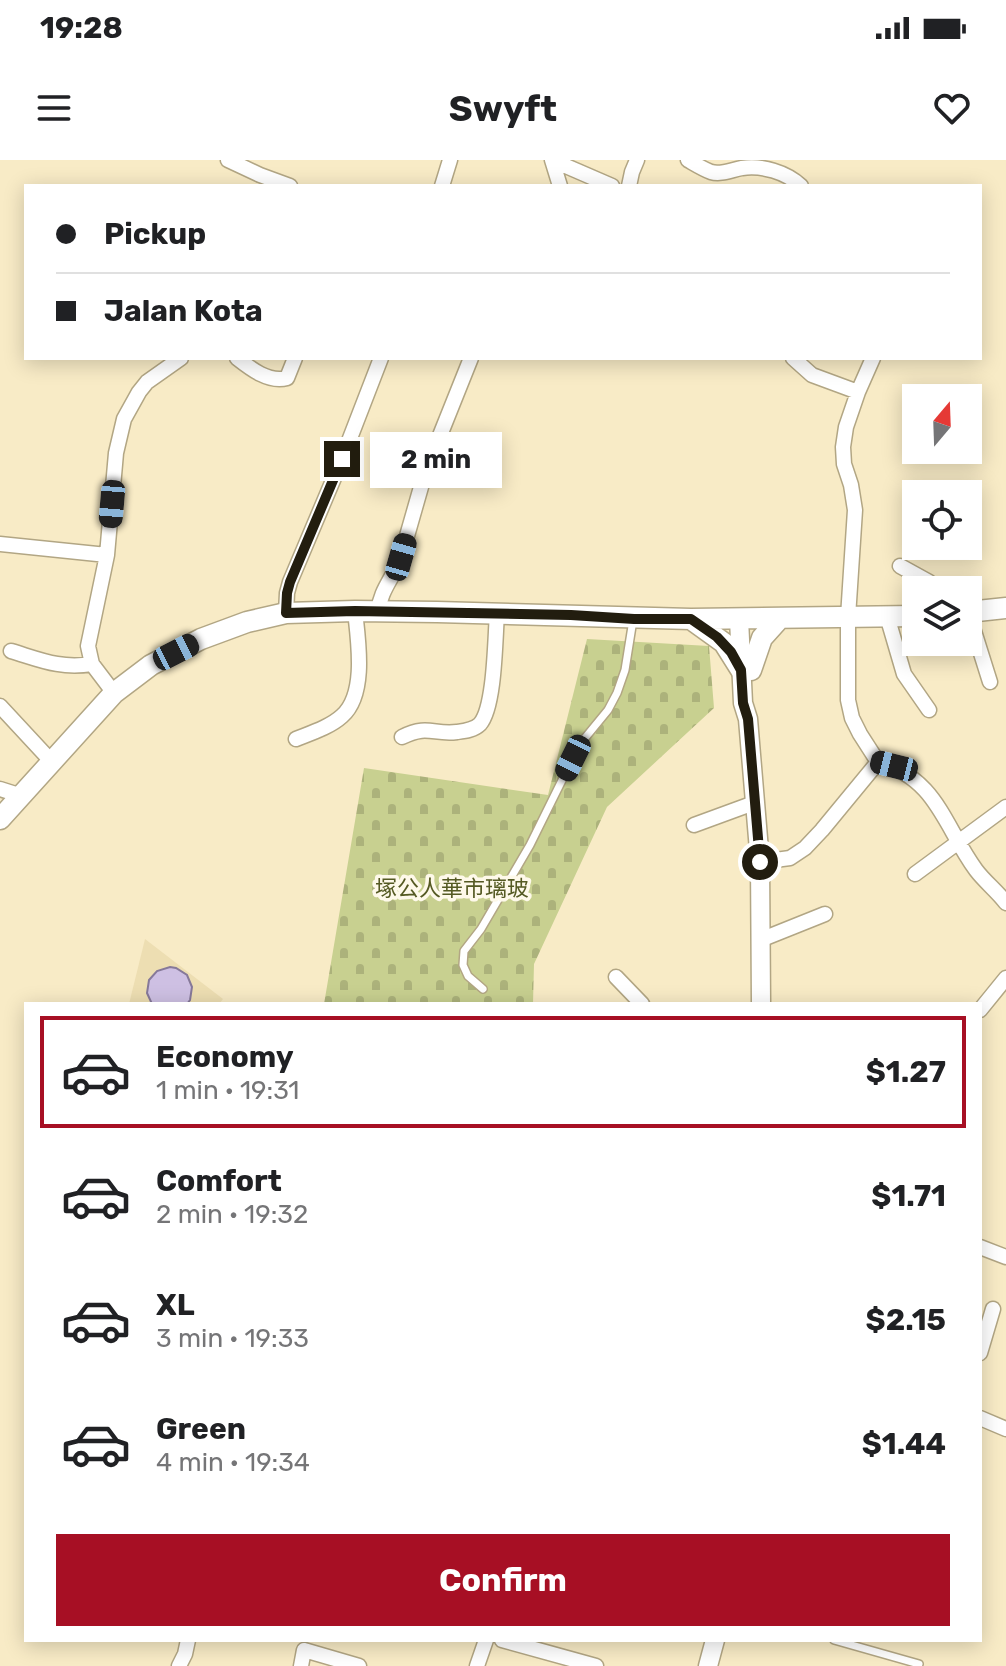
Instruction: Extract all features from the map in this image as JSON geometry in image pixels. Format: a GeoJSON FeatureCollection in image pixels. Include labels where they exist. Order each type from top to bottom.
{"type":"FeatureCollection","features":[{"type":"Feature","properties":{"kind":"main road"},"geometry":{"type":"LineString","coordinates":[[982,611],[1006,608]]}},
{"type":"Feature","properties":{"kind":"main road"},"geometry":{"type":"LineString","coordinates":[[0,819],[114,693],[151,665],[201,639],[247,622],[286,613],[355,611],[634,619],[902,616]]}},
{"type":"Feature","properties":{"kind":"main road"},"geometry":{"type":"LineString","coordinates":[[691,619],[724,643],[746,670],[762,638],[780,618]]}},
{"type":"Feature","properties":{"kind":"street"},"geometry":{"type":"LineString","coordinates":[[228,160],[258,180],[279,184]]}},
{"type":"Feature","properties":{"kind":"street"},"geometry":{"type":"LineString","coordinates":[[443,184],[450,160]]}},
{"type":"Feature","properties":{"kind":"street"},"geometry":{"type":"LineString","coordinates":[[559,184],[552,160],[596,183]]}},
{"type":"Feature","properties":{"kind":"street"},"geometry":{"type":"LineString","coordinates":[[630,184],[637,160]]}},
{"type":"Feature","properties":{"kind":"street"},"geometry":{"type":"LineString","coordinates":[[688,160],[711,172],[723,173],[751,167],[774,170],[798,184]]}},
{"type":"Feature","properties":{"kind":"street"},"geometry":{"type":"LineString","coordinates":[[114,693],[92,664],[88,646],[107,555],[116,453],[131,404],[147,382],[178,360]]}},
{"type":"Feature","properties":{"kind":"street"},"geometry":{"type":"LineString","coordinates":[[239,360],[267,376],[282,380],[287,378],[294,360]]}},
{"type":"Feature","properties":{"kind":"street"},"geometry":{"type":"LineString","coordinates":[[286,613],[290,582],[380,360]]}},
{"type":"Feature","properties":{"kind":"street"},"geometry":{"type":"LineString","coordinates":[[378,612],[382,592],[401,557],[425,473],[470,360]]}},
{"type":"Feature","properties":{"kind":"street"},"geometry":{"type":"LineString","coordinates":[[795,360],[812,375],[858,392]]}},
{"type":"Feature","properties":{"kind":"street"},"geometry":{"type":"LineString","coordinates":[[872,360],[846,427],[843,447],[855,510],[848,617],[848,700],[856,726],[878,762],[894,766],[922,786],[976,870],[1005,898]]}},
{"type":"Feature","properties":{"kind":"street"},"geometry":{"type":"LineString","coordinates":[[0,544],[107,555]]}},
{"type":"Feature","properties":{"kind":"street"},"geometry":{"type":"LineString","coordinates":[[900,566],[918,576]]}},
{"type":"Feature","properties":{"kind":"street"},"geometry":{"type":"LineString","coordinates":[[296,739],[336,720],[349,708],[360,668],[355,611]]}},
{"type":"Feature","properties":{"kind":"street"},"geometry":{"type":"LineString","coordinates":[[402,737],[423,729],[452,733],[479,726],[489,699],[494,669],[497,614]]}},
{"type":"Feature","properties":{"kind":"street"},"geometry":{"type":"LineString","coordinates":[[887,616],[904,674],[929,710]]}},
{"type":"Feature","properties":{"kind":"street"},"geometry":{"type":"LineString","coordinates":[[744,619],[746,670],[752,702],[747,714],[760,862],[761,1002]]}},
{"type":"Feature","properties":{"kind":"street"},"geometry":{"type":"LineString","coordinates":[[11,651],[64,666],[92,664]]}},
{"type":"Feature","properties":{"kind":"street"},"geometry":{"type":"LineString","coordinates":[[982,656],[990,682]]}},
{"type":"Feature","properties":{"kind":"street"},"geometry":{"type":"LineString","coordinates":[[0,706],[52,762]]}},
{"type":"Feature","properties":{"kind":"street"},"geometry":{"type":"LineString","coordinates":[[760,862],[790,858],[805,848],[878,762]]}},
{"type":"Feature","properties":{"kind":"street"},"geometry":{"type":"LineString","coordinates":[[0,789],[22,796]]}},
{"type":"Feature","properties":{"kind":"street"},"geometry":{"type":"LineString","coordinates":[[694,825],[754,803]]}},
{"type":"Feature","properties":{"kind":"street"},"geometry":{"type":"LineString","coordinates":[[915,874],[1006,807]]}},
{"type":"Feature","properties":{"kind":"street"},"geometry":{"type":"LineString","coordinates":[[760,940],[825,914]]}},
{"type":"Feature","properties":{"kind":"street"},"geometry":{"type":"LineString","coordinates":[[616,977],[640,1002]]}},
{"type":"Feature","properties":{"kind":"street"},"geometry":{"type":"LineString","coordinates":[[982,1008],[1006,978]]}},
{"type":"Feature","properties":{"kind":"street"},"geometry":{"type":"LineString","coordinates":[[982,1248],[1006,1257]]}},
{"type":"Feature","properties":{"kind":"street"},"geometry":{"type":"LineString","coordinates":[[982,1346],[993,1309]]}},
{"type":"Feature","properties":{"kind":"street"},"geometry":{"type":"LineString","coordinates":[[982,1419],[1006,1429]]}},
{"type":"Feature","properties":{"kind":"street"},"geometry":{"type":"LineString","coordinates":[[179,1666],[188,1642]]}},
{"type":"Feature","properties":{"kind":"street"},"geometry":{"type":"LineString","coordinates":[[477,1666],[485,1642]]}},
{"type":"Feature","properties":{"kind":"street"},"geometry":{"type":"LineString","coordinates":[[509,1642],[596,1666]]}},
{"type":"Feature","properties":{"kind":"street"},"geometry":{"type":"LineString","coordinates":[[708,1666],[714,1642]]}},
{"type":"Feature","properties":{"kind":"street"},"geometry":{"type":"LineString","coordinates":[[301,1666],[304,1645],[359,1666]]}},
{"type":"Feature","properties":{"kind":"lane"},"geometry":{"type":"LineString","coordinates":[[483,989],[468,976],[463,965],[464,951],[481,929],[530,845],[573,758],[617,693],[625,670],[634,619]]}},
{"type":"Feature","properties":{"kind":"lane"},"geometry":{"type":"LineString","coordinates":[[841,1642],[919,1664]]}},
{"type":"Feature","properties":{"kind":"shaded area"},"geometry":{"type":"Polygon","coordinates":[[[145,939],[223,999],[221,1002],[129,1002],[145,939]]]}},
{"type":"Feature","properties":{"kind":"green space","name":"塚公人華市璃玻"},"geometry":{"type":"Polygon","coordinates":[[[587,639],[709,646],[714,708],[607,807],[534,964],[533,1002],[324,1002],[364,768],[548,795],[587,639]]]}},
{"type":"Feature","properties":{"kind":"building"},"geometry":{"type":"Polygon","coordinates":[[[170,967],[187,975],[192,987],[188,1002],[151,1002],[147,993],[149,980],[157,971],[170,967]]]}},
{"type":"Feature","properties":{"kind":"route"},"geometry":{"type":"LineString","coordinates":[[342,459],[290,582],[286,613],[355,611],[691,619],[724,643],[741,670],[760,862]]}}]}
